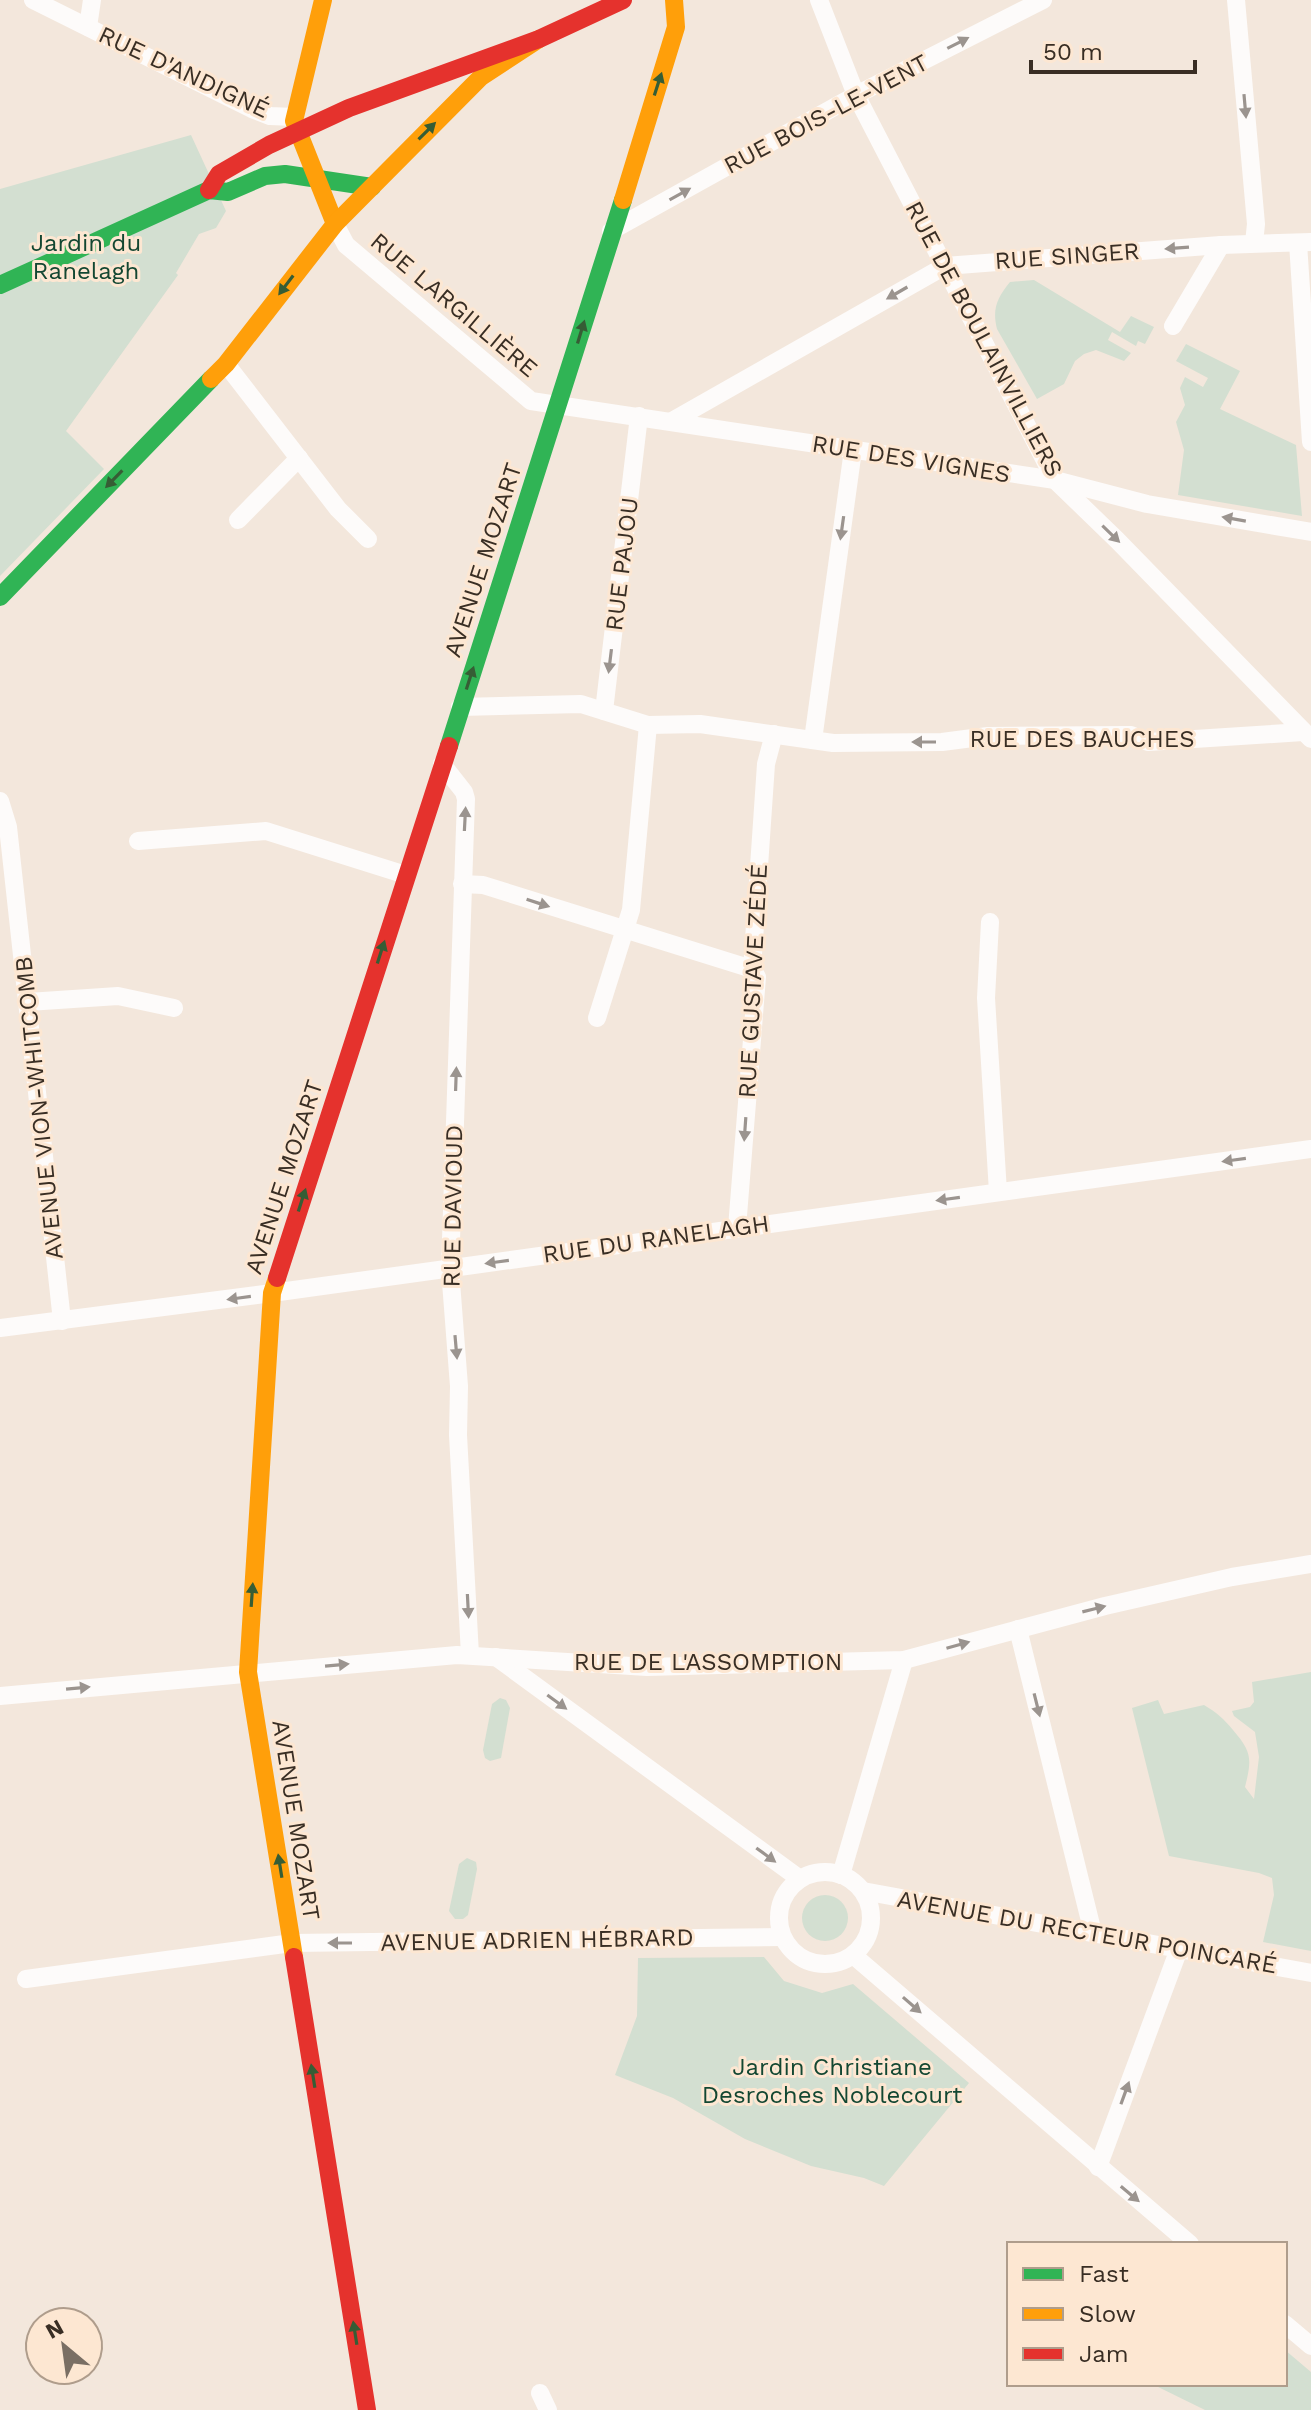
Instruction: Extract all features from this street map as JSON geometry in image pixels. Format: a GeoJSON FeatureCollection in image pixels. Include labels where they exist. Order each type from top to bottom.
{"type":"FeatureCollection","features":[{"type":"Feature","properties":{"kind":"street","name":"RUE D'ANDIGNÉ"},"geometry":{"type":"LineString","coordinates":[[33,0],[252,109],[296,125]]}},
{"type":"Feature","properties":{"kind":"street"},"geometry":{"type":"LineString","coordinates":[[88,27],[92,0]]}},
{"type":"Feature","properties":{"kind":"street"},"geometry":{"type":"LineString","coordinates":[[296,125],[323,0]]}},
{"type":"Feature","properties":{"kind":"street"},"geometry":{"type":"LineString","coordinates":[[209,190],[219,174],[296,125],[539,39],[623,0]]}},
{"type":"Feature","properties":{"kind":"street","name":"AVENUE MOZART"},"geometry":{"type":"LineString","coordinates":[[367,2410],[248,1672],[272,1293],[676,27],[674,0]]}},
{"type":"Feature","properties":{"kind":"street","name":"RUE DE BOULAINVILLIERS"},"geometry":{"type":"LineString","coordinates":[[819,0],[856,95],[1055,480],[1128,550],[1307,735]]}},
{"type":"Feature","properties":{"kind":"street","name":"RUE BOIS-LE-VENT"},"geometry":{"type":"LineString","coordinates":[[611,231],[856,95],[1043,0]]}},
{"type":"Feature","properties":{"kind":"street"},"geometry":{"type":"LineString","coordinates":[[1236,0],[1256,224],[1254,243]]}},
{"type":"Feature","properties":{"kind":"street"},"geometry":{"type":"LineString","coordinates":[[0,597],[226,364],[335,224],[481,77],[539,39]]}},
{"type":"Feature","properties":{"kind":"street","name":"RUE LARGILLIÈRE"},"geometry":{"type":"LineString","coordinates":[[296,125],[346,245],[531,401],[556,406]]}},
{"type":"Feature","properties":{"kind":"street"},"geometry":{"type":"LineString","coordinates":[[0,285],[209,190],[228,192],[265,176],[285,174],[372,187]]}},
{"type":"Feature","properties":{"kind":"street"},"geometry":{"type":"LineString","coordinates":[[1304,242],[1311,442]]}},
{"type":"Feature","properties":{"kind":"street","name":"RUE SINGER"},"geometry":{"type":"LineString","coordinates":[[672,421],[945,266],[1221,245],[1304,242]]}},
{"type":"Feature","properties":{"kind":"street"},"geometry":{"type":"LineString","coordinates":[[1173,326],[1221,245]]}},
{"type":"Feature","properties":{"kind":"street"},"geometry":{"type":"LineString","coordinates":[[226,364],[338,509],[368,539]]}},
{"type":"Feature","properties":{"kind":"street","name":"RUE DES VIGNES"},"geometry":{"type":"LineString","coordinates":[[556,406],[588,408],[1055,480],[1147,504],[1311,532]]}},
{"type":"Feature","properties":{"kind":"street","name":"RUE PAJOU"},"geometry":{"type":"LineString","coordinates":[[604,711],[639,416]]}},
{"type":"Feature","properties":{"kind":"street"},"geometry":{"type":"LineString","coordinates":[[813,740],[853,450]]}},
{"type":"Feature","properties":{"kind":"street"},"geometry":{"type":"LineString","coordinates":[[238,520],[299,458]]}},
{"type":"Feature","properties":{"kind":"street","name":"RUE DES BAUCHES"},"geometry":{"type":"LineString","coordinates":[[460,707],[581,704],[648,725],[700,724],[833,743],[942,742],[988,736],[1131,735],[1148,742],[1307,735]]}},
{"type":"Feature","properties":{"kind":"street"},"geometry":{"type":"LineString","coordinates":[[597,1018],[631,910],[648,725]]}},
{"type":"Feature","properties":{"kind":"street","name":"RUE GUSTAVE ZÉDÉ"},"geometry":{"type":"LineString","coordinates":[[737,1228],[757,977],[752,969],[766,764],[774,734]]}},
{"type":"Feature","properties":{"kind":"street","name":"RUE DAVIOUD"},"geometry":{"type":"LineString","coordinates":[[442,764],[461,787],[466,799],[450,1269],[459,1386],[458,1435],[470,1655]]}},
{"type":"Feature","properties":{"kind":"street","name":"AVENUE VION-WHITCOMB"},"geometry":{"type":"LineString","coordinates":[[0,801],[8,827],[62,1321]]}},
{"type":"Feature","properties":{"kind":"street"},"geometry":{"type":"LineString","coordinates":[[138,841],[266,831],[406,875]]}},
{"type":"Feature","properties":{"kind":"street"},"geometry":{"type":"LineString","coordinates":[[462,884],[483,885],[752,969]]}},
{"type":"Feature","properties":{"kind":"street"},"geometry":{"type":"LineString","coordinates":[[990,922],[986,998],[998,1192]]}},
{"type":"Feature","properties":{"kind":"street"},"geometry":{"type":"LineString","coordinates":[[28,1002],[118,996],[174,1008]]}},
{"type":"Feature","properties":{"kind":"street","name":"RUE DU RANELAGH"},"geometry":{"type":"LineString","coordinates":[[0,1328],[450,1269],[1311,1149]]}},
{"type":"Feature","properties":{"kind":"street","name":"RUE DE L'ASSOMPTION"},"geometry":{"type":"LineString","coordinates":[[0,1696],[470,1655],[647,1667],[904,1660],[1232,1577],[1311,1564]]}},
{"type":"Feature","properties":{"kind":"street"},"geometry":{"type":"LineString","coordinates":[[1018,1629],[1093,1933]]}},
{"type":"Feature","properties":{"kind":"street"},"geometry":{"type":"LineString","coordinates":[[494,1656],[800,1879]]}},
{"type":"Feature","properties":{"kind":"street"},"geometry":{"type":"LineString","coordinates":[[841,1875],[904,1660]]}},
{"type":"Feature","properties":{"kind":"street"},"geometry":{"type":"LineString","coordinates":[[820,1872],[841,1875],[863,1891],[869,1903],[870,1928],[864,1943],[853,1955],[841,1961],[815,1964],[790,1949],[782,1937],[778,1924],[782,1899],[800,1879],[820,1872]]}},
{"type":"Feature","properties":{"kind":"street","name":"AVENUE DU RECTEUR POINCARÉ"},"geometry":{"type":"LineString","coordinates":[[863,1891],[1311,1973]]}},
{"type":"Feature","properties":{"kind":"street","name":"AVENUE ADRIEN HÉBRARD"},"geometry":{"type":"LineString","coordinates":[[26,1979],[292,1943],[782,1937]]}},
{"type":"Feature","properties":{"kind":"street"},"geometry":{"type":"LineString","coordinates":[[1098,2167],[1179,1949]]}},
{"type":"Feature","properties":{"kind":"street"},"geometry":{"type":"LineString","coordinates":[[853,1955],[1188,2242]]}},
{"type":"Feature","properties":{"kind":"street"},"geometry":{"type":"LineString","coordinates":[[1287,2326],[1311,2346]]}},
{"type":"Feature","properties":{"kind":"green space","name":"Jardin du Ranelagh"},"geometry":{"type":"Polygon","coordinates":[[[191,135],[226,211],[216,228],[199,234],[176,273],[178,275],[66,431],[104,469],[0,576],[0,189],[191,135]]]}},
{"type":"Feature","properties":{"kind":"green space"},"geometry":{"type":"Polygon","coordinates":[[[1034,280],[1120,332],[1131,316],[1154,327],[1145,344],[1138,341],[1136,346],[1112,332],[1108,340],[1131,353],[1124,361],[1096,350],[1084,354],[1075,361],[1064,384],[1037,399],[997,329],[995,315],[999,299],[1010,282],[1034,280]]]}},
{"type":"Feature","properties":{"kind":"green space"},"geometry":{"type":"Polygon","coordinates":[[[1186,344],[1240,371],[1220,409],[1296,445],[1302,516],[1178,495],[1184,450],[1176,422],[1185,405],[1180,388],[1185,377],[1203,387],[1208,378],[1176,361],[1186,344]]]}},
{"type":"Feature","properties":{"kind":"green space"},"geometry":{"type":"Polygon","coordinates":[[[1311,1672],[1311,1951],[1263,1942],[1274,1895],[1272,1878],[1169,1856],[1132,1708],[1158,1700],[1164,1714],[1204,1705],[1216,1713],[1247,1750],[1249,1769],[1245,1787],[1254,1799],[1259,1757],[1255,1732],[1232,1711],[1250,1707],[1254,1702],[1252,1682],[1311,1672]]]}},
{"type":"Feature","properties":{"kind":"green space"},"geometry":{"type":"Polygon","coordinates":[[[500,1698],[506,1700],[510,1708],[501,1758],[490,1761],[485,1758],[483,1750],[492,1704],[500,1698]]]}},
{"type":"Feature","properties":{"kind":"green space"},"geometry":{"type":"Polygon","coordinates":[[[467,1858],[476,1862],[477,1869],[468,1915],[455,1919],[449,1911],[459,1864],[467,1858]]]}},
{"type":"Feature","properties":{"kind":"green space"},"geometry":{"type":"Polygon","coordinates":[[[825,1895],[841,1902],[848,1918],[841,1934],[825,1941],[809,1934],[802,1918],[809,1902],[825,1895]]]}},
{"type":"Feature","properties":{"kind":"green space","name":"Jardin Christiane Desroches Noblecourt"},"geometry":{"type":"Polygon","coordinates":[[[764,1957],[784,1981],[822,1993],[853,1984],[969,2083],[884,2186],[864,2178],[811,2166],[745,2139],[673,2098],[615,2075],[637,2016],[638,1958],[764,1957]]]}},
{"type":"Feature","properties":{"kind":"green space"},"geometry":{"type":"Polygon","coordinates":[[[1287,2352],[1311,2372],[1311,2410],[1205,2410],[1156,2386],[1287,2386],[1287,2352]]]}},
{"type":"Feature","properties":{"kind":"traffic: fast"},"geometry":{"type":"LineString","coordinates":[[0,285],[209,190],[228,192],[265,176],[285,174],[372,187]]}},
{"type":"Feature","properties":{"kind":"traffic: fast"},"geometry":{"type":"LineString","coordinates":[[449,746],[623,200]]}},
{"type":"Feature","properties":{"kind":"traffic: fast"},"geometry":{"type":"LineString","coordinates":[[0,597],[211,379]]}},
{"type":"Feature","properties":{"kind":"traffic: slow"},"geometry":{"type":"LineString","coordinates":[[323,0],[294,121],[335,224]]}},
{"type":"Feature","properties":{"kind":"traffic: slow"},"geometry":{"type":"LineString","coordinates":[[623,200],[676,27],[674,0]]}},
{"type":"Feature","properties":{"kind":"traffic: slow"},"geometry":{"type":"LineString","coordinates":[[211,379],[335,224],[481,77],[539,39]]}},
{"type":"Feature","properties":{"kind":"traffic: slow"},"geometry":{"type":"LineString","coordinates":[[277,1278],[272,1293],[248,1672],[294,1957]]}},
{"type":"Feature","properties":{"kind":"traffic: jam"},"geometry":{"type":"LineString","coordinates":[[209,190],[219,174],[269,145],[349,108],[539,39],[623,0]]}},
{"type":"Feature","properties":{"kind":"traffic: jam"},"geometry":{"type":"LineString","coordinates":[[277,1278],[449,746]]}},
{"type":"Feature","properties":{"kind":"traffic: jam"},"geometry":{"type":"LineString","coordinates":[[294,1957],[367,2410]]}}]}
